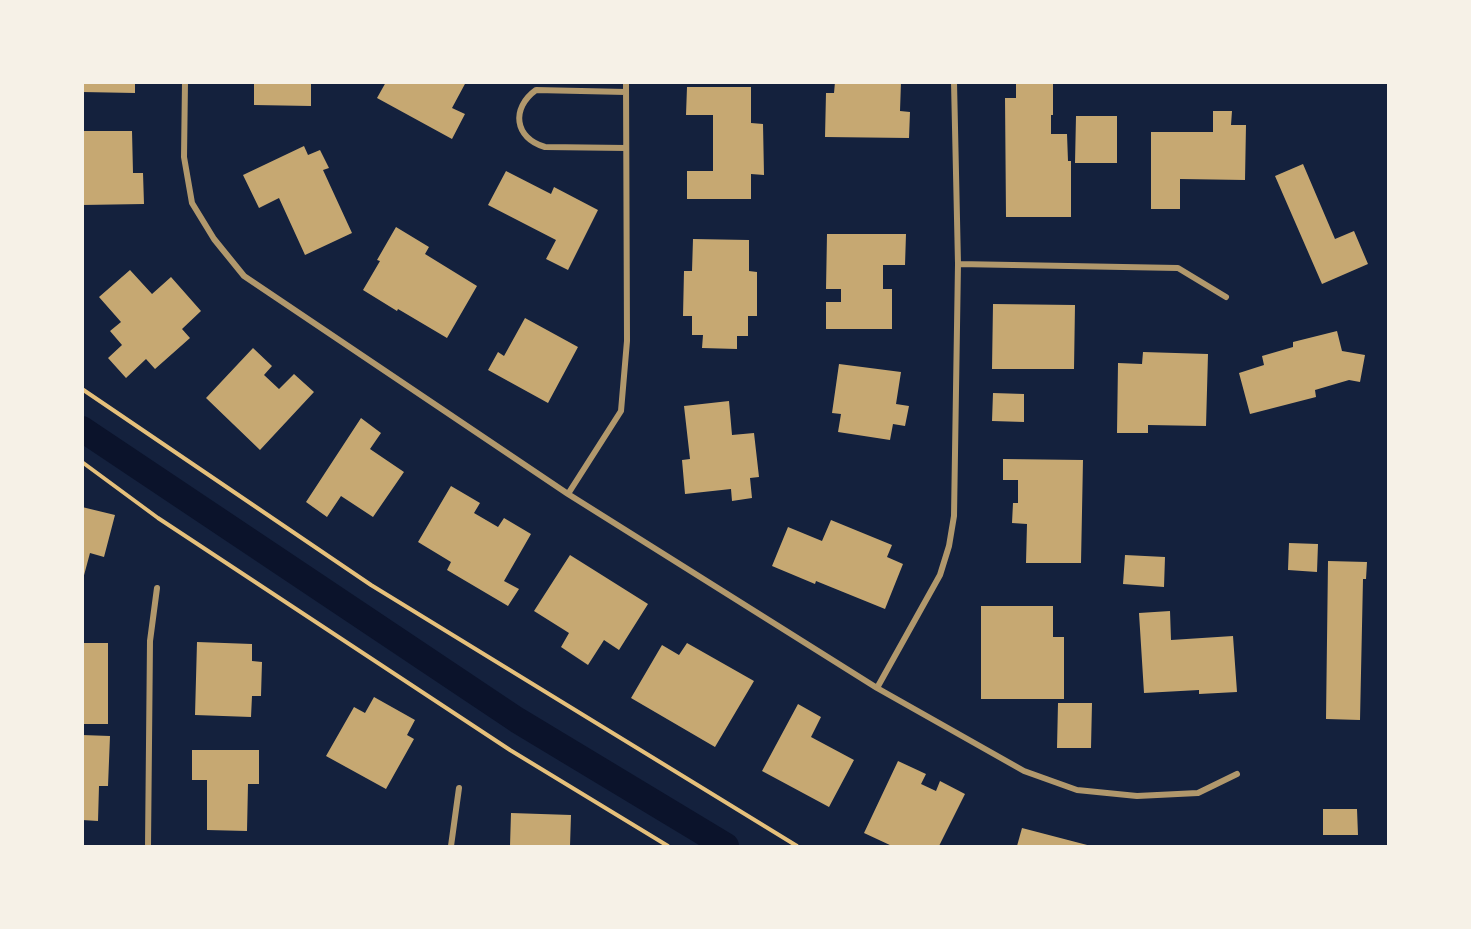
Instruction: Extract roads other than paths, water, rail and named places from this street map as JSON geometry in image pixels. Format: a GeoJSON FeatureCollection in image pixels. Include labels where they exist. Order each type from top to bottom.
{"type":"FeatureCollection","features":[{"type":"Feature","properties":{"kind":"street"},"geometry":{"type":"LineString","coordinates":[[185,82],[184,158],[192,203],[214,239],[244,276],[568,494],[877,688],[1024,771],[1077,790],[1137,795],[1198,793],[1237,774]]}},
{"type":"Feature","properties":{"kind":"street"},"geometry":{"type":"LineString","coordinates":[[568,494],[621,411],[627,341],[626,82]]}},
{"type":"Feature","properties":{"kind":"street"},"geometry":{"type":"LineString","coordinates":[[877,688],[940,574],[950,546],[954,516],[957,264],[954,82]]}},
{"type":"Feature","properties":{"kind":"street"},"geometry":{"type":"LineString","coordinates":[[626,92],[536,90],[528,96],[521,108],[519,121],[522,131],[533,143],[545,147],[626,148]]}},
{"type":"Feature","properties":{"kind":"street"},"geometry":{"type":"LineString","coordinates":[[957,264],[1178,268],[1226,297]]}},
{"type":"Feature","properties":{"kind":"street"},"geometry":{"type":"LineString","coordinates":[[148,846],[150,641],[158,588]]}},
{"type":"Feature","properties":{"kind":"street"},"geometry":{"type":"LineString","coordinates":[[451,846],[459,788]]}},
{"type":"Feature","properties":{"kind":"waterway"},"geometry":{"type":"LineString","coordinates":[[82,429],[517,720],[726,846]]}}]}
